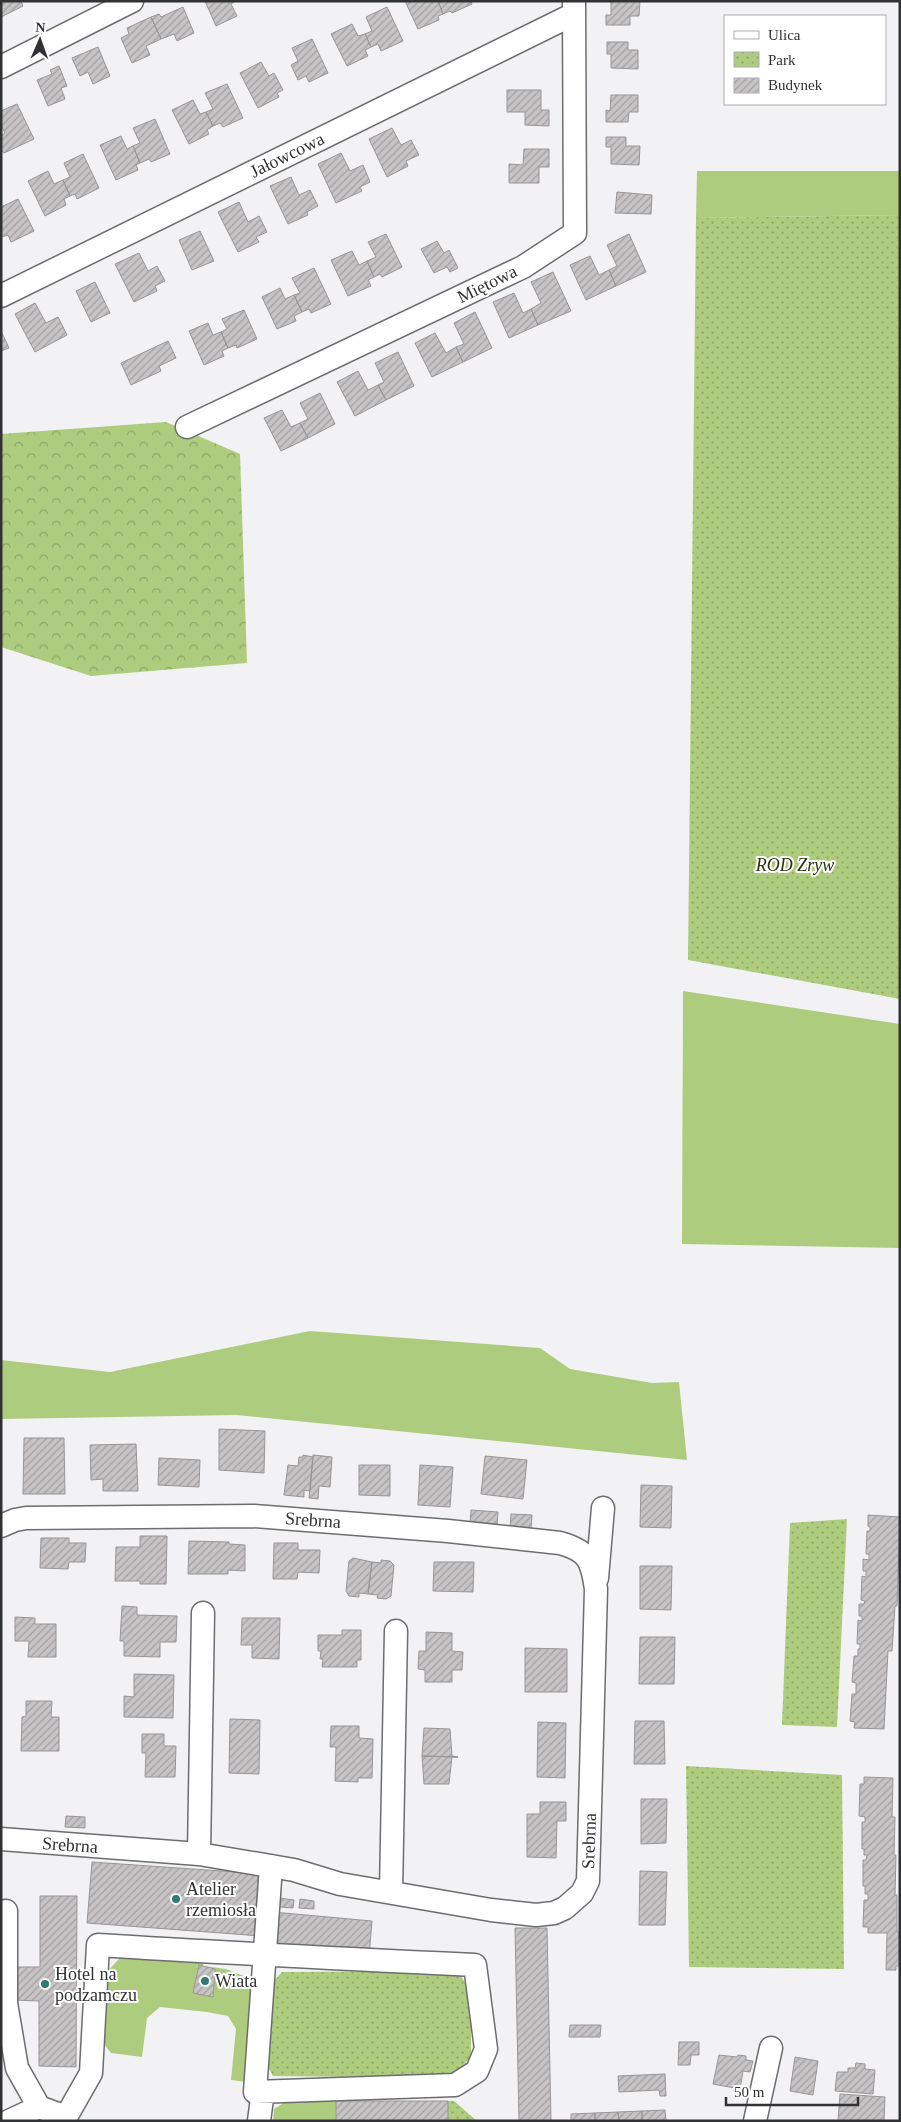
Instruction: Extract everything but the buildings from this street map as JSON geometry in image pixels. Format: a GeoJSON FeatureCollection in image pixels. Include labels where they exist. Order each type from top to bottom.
{"type":"FeatureCollection","features":[{"type":"Feature","properties":{"kind":"street"},"geometry":{"type":"LineString","coordinates":[[1,67],[132,1]]}},
{"type":"Feature","properties":{"kind":"street","name":"Jałowcowa"},"geometry":{"type":"LineString","coordinates":[[1,296],[574,7]]}},
{"type":"Feature","properties":{"kind":"street","name":"Miętowa"},"geometry":{"type":"LineString","coordinates":[[187,427],[524,267],[575,233],[574,7]]}},
{"type":"Feature","properties":{"kind":"street","name":"Srebrna"},"geometry":{"type":"LineString","coordinates":[[1,1840],[199,1854],[294,1870],[340,1884],[491,1910],[536,1915],[554,1913],[565,1908],[582,1893],[588,1881],[596,1589],[603,1508]]}},
{"type":"Feature","properties":{"kind":"street","name":"Srebrna"},"geometry":{"type":"LineString","coordinates":[[1,1526],[26,1518],[254,1516],[448,1531],[560,1543],[575,1547],[591,1561],[596,1589]]}},
{"type":"Feature","properties":{"kind":"street"},"geometry":{"type":"LineString","coordinates":[[199,1854],[203,1613]]}},
{"type":"Feature","properties":{"kind":"street"},"geometry":{"type":"LineString","coordinates":[[391,1892],[396,1631]]}},
{"type":"Feature","properties":{"kind":"street"},"geometry":{"type":"LineString","coordinates":[[6,1911],[6,2002],[17,2068],[39,2106],[66,2119],[92,2073],[98,1945],[264,1955],[475,1965],[486,2049],[477,2071],[455,2085],[255,2092],[264,1955],[271,1866]]}},
{"type":"Feature","properties":{"kind":"street"},"geometry":{"type":"LineString","coordinates":[[755,2121],[771,2048]]}},
{"type":"Feature","properties":{"kind":"street"},"geometry":{"type":"LineString","coordinates":[[259,2121],[263,2091]]}},
{"type":"Feature","properties":{"kind":"street"},"geometry":{"type":"LineString","coordinates":[[9,2121],[39,2106]]}},
{"type":"Feature","properties":{"kind":"green space"},"geometry":{"type":"Polygon","coordinates":[[[697,171],[900,171],[900,215],[696,218],[697,171]]]}},
{"type":"Feature","properties":{"kind":"green space","name":"ROD Zryw"},"geometry":{"type":"Polygon","coordinates":[[[900,215],[900,999],[688,960],[696,218],[900,215]]]}},
{"type":"Feature","properties":{"kind":"green space"},"geometry":{"type":"Polygon","coordinates":[[[166,422],[240,454],[247,663],[91,676],[1,647],[1,434],[166,422]]]}},
{"type":"Feature","properties":{"kind":"green space"},"geometry":{"type":"Polygon","coordinates":[[[683,991],[900,1024],[900,1248],[682,1244],[683,991]]]}},
{"type":"Feature","properties":{"kind":"green space"},"geometry":{"type":"Polygon","coordinates":[[[310,1331],[540,1348],[570,1369],[652,1383],[679,1382],[687,1460],[237,1415],[1,1419],[1,1360],[110,1372],[310,1331]]]}},
{"type":"Feature","properties":{"kind":"green space"},"geometry":{"type":"Polygon","coordinates":[[[847,1519],[837,1727],[782,1725],[790,1523],[847,1519]]]}},
{"type":"Feature","properties":{"kind":"green space"},"geometry":{"type":"Polygon","coordinates":[[[686,1766],[842,1775],[844,1969],[689,1967],[686,1766]]]}},
{"type":"Feature","properties":{"kind":"green space"},"geometry":{"type":"Polygon","coordinates":[[[134,1952],[204,1957],[203,1966],[226,1969],[246,1977],[254,1991],[246,2082],[231,2080],[236,2029],[228,2016],[160,2007],[147,2018],[142,2057],[111,2053],[103,2043],[104,1975],[119,1959],[134,1952]]]}},
{"type":"Feature","properties":{"kind":"green space"},"geometry":{"type":"Polygon","coordinates":[[[458,1971],[471,1992],[471,2057],[452,2078],[273,2076],[266,2063],[270,1985],[282,1972],[458,1971]]]}},
{"type":"Feature","properties":{"kind":"green space"},"geometry":{"type":"Polygon","coordinates":[[[290,2099],[336,2101],[336,2121],[273,2121],[274,2109],[290,2099]]]}},
{"type":"Feature","properties":{"kind":"green space"},"geometry":{"type":"Polygon","coordinates":[[[448,2101],[454,2101],[477,2121],[448,2121],[448,2101]]]}},
{"type":"Feature","properties":{"kind":"place","name":"Atelier rzemiosła"},"geometry":{"type":"Point","coordinates":[176,1899]}},
{"type":"Feature","properties":{"kind":"place","name":"Wiata"},"geometry":{"type":"Point","coordinates":[205,1981]}},
{"type":"Feature","properties":{"kind":"place","name":"Hotel na podzamczu"},"geometry":{"type":"Point","coordinates":[45,1984]}}]}
